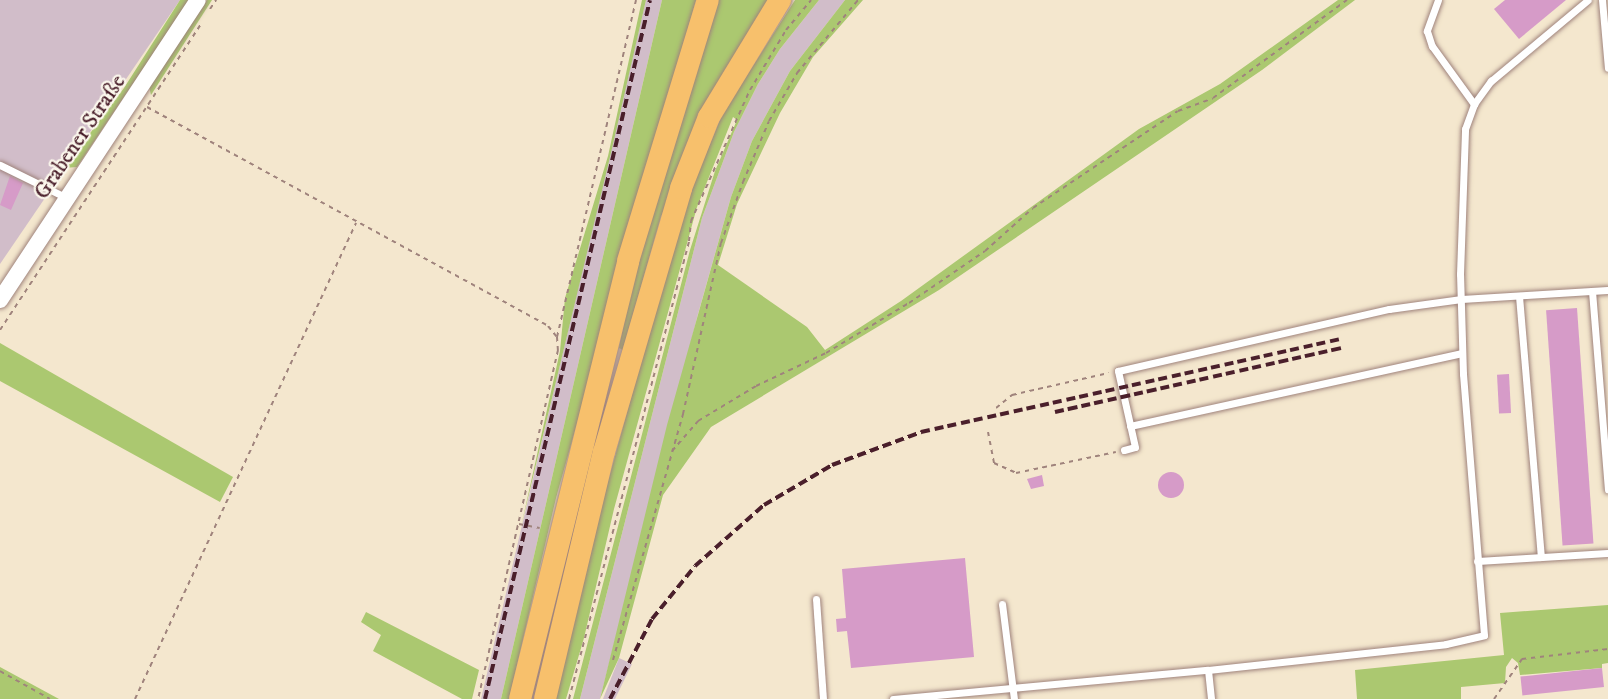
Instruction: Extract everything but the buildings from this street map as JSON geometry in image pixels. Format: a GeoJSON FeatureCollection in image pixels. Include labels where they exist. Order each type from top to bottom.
{"type":"FeatureCollection","features":[{"type":"Feature","properties":{"kind":"highway"},"geometry":{"type":"LineString","coordinates":[[520,699],[628,261],[708,0]]}},
{"type":"Feature","properties":{"kind":"highway"},"geometry":{"type":"LineString","coordinates":[[544,699],[604,452],[681,188],[724,87],[780,0]]}},
{"type":"Feature","properties":{"kind":"street","name":"Grabener Straße"},"geometry":{"type":"LineString","coordinates":[[0,300],[67,198],[204,5]]}},
{"type":"Feature","properties":{"kind":"lane"},"geometry":{"type":"LineString","coordinates":[[1438,0],[1427,31],[1432,46],[1474,104]]}},
{"type":"Feature","properties":{"kind":"lane"},"geometry":{"type":"LineString","coordinates":[[893,699],[1208,670],[1446,644],[1484,635],[1476,561],[1462,353],[1465,129],[1474,104],[1491,81],[1588,0]]}},
{"type":"Feature","properties":{"kind":"lane"},"geometry":{"type":"LineString","coordinates":[[1602,0],[1608,68]]}},
{"type":"Feature","properties":{"kind":"lane"},"geometry":{"type":"LineString","coordinates":[[0,165],[67,198]]}},
{"type":"Feature","properties":{"kind":"lane"},"geometry":{"type":"LineString","coordinates":[[1124,450],[1135,447],[1118,371],[1389,309],[1461,299],[1608,290]]}},
{"type":"Feature","properties":{"kind":"lane"},"geometry":{"type":"LineString","coordinates":[[1592,291],[1608,489]]}},
{"type":"Feature","properties":{"kind":"lane"},"geometry":{"type":"LineString","coordinates":[[1520,296],[1541,557]]}},
{"type":"Feature","properties":{"kind":"lane"},"geometry":{"type":"LineString","coordinates":[[1130,426],[1462,353]]}},
{"type":"Feature","properties":{"kind":"lane"},"geometry":{"type":"LineString","coordinates":[[1476,561],[1608,552]]}},
{"type":"Feature","properties":{"kind":"lane"},"geometry":{"type":"LineString","coordinates":[[816,599],[823,699]]}},
{"type":"Feature","properties":{"kind":"lane"},"geometry":{"type":"LineString","coordinates":[[1002,604],[1014,699]]}},
{"type":"Feature","properties":{"kind":"lane"},"geometry":{"type":"LineString","coordinates":[[1208,670],[1211,699]]}},
{"type":"Feature","properties":{"kind":"path"},"geometry":{"type":"LineString","coordinates":[[204,5],[216,0]]}},
{"type":"Feature","properties":{"kind":"path"},"geometry":{"type":"LineString","coordinates":[[478,699],[558,350],[556,337],[636,0]]}},
{"type":"Feature","properties":{"kind":"path"},"geometry":{"type":"LineString","coordinates":[[569,699],[690,242],[692,221],[750,90],[786,30],[810,0]]}},
{"type":"Feature","properties":{"kind":"path"},"geometry":{"type":"LineString","coordinates":[[613,660],[672,451],[721,243],[743,182],[769,121],[797,73],[858,0]]}},
{"type":"Feature","properties":{"kind":"path"},"geometry":{"type":"LineString","coordinates":[[672,451],[698,421],[756,386],[825,353],[909,303],[985,251],[1033,208],[1178,111],[1213,98],[1347,0]]}},
{"type":"Feature","properties":{"kind":"path"},"geometry":{"type":"LineString","coordinates":[[0,330],[204,20]]}},
{"type":"Feature","properties":{"kind":"path"},"geometry":{"type":"LineString","coordinates":[[147,107],[548,326],[556,337]]}},
{"type":"Feature","properties":{"kind":"path"},"geometry":{"type":"LineString","coordinates":[[135,699],[357,222]]}},
{"type":"Feature","properties":{"kind":"path"},"geometry":{"type":"LineString","coordinates":[[996,408],[1012,395],[1118,371]]}},
{"type":"Feature","properties":{"kind":"path"},"geometry":{"type":"LineString","coordinates":[[988,432],[994,463],[1016,473],[1124,450]]}},
{"type":"Feature","properties":{"kind":"path"},"geometry":{"type":"LineString","coordinates":[[518,524],[540,528]]}},
{"type":"Feature","properties":{"kind":"path"},"geometry":{"type":"LineString","coordinates":[[1494,699],[1522,659],[1608,649]]}},
{"type":"Feature","properties":{"kind":"path"},"geometry":{"type":"LineString","coordinates":[[0,671],[50,699]]}},
{"type":"Feature","properties":{"kind":"shaded area"},"geometry":{"type":"Polygon","coordinates":[[[0,0],[180,0],[0,264],[0,0]]]}},
{"type":"Feature","properties":{"kind":"shaded area"},"geometry":{"type":"Polygon","coordinates":[[[646,0],[662,0],[501,699],[481,699],[646,0]]]}},
{"type":"Feature","properties":{"kind":"shaded area"},"geometry":{"type":"Polygon","coordinates":[[[819,0],[845,0],[790,71],[752,141],[731,197],[698,314],[600,699],[580,699],[702,218],[734,132],[758,84],[780,49],[819,0]]]}},
{"type":"Feature","properties":{"kind":"shaded area"},"geometry":{"type":"Polygon","coordinates":[[[619,658],[632,664],[615,699],[603,699],[619,658]]]}},
{"type":"Feature","properties":{"kind":"green space"},"geometry":{"type":"Polygon","coordinates":[[[180,0],[189,0],[77,167],[64,168],[124,88],[180,0]]]}},
{"type":"Feature","properties":{"kind":"green space"},"geometry":{"type":"Polygon","coordinates":[[[207,0],[212,0],[151,95],[149,86],[207,0]]]}},
{"type":"Feature","properties":{"kind":"green space"},"geometry":{"type":"Polygon","coordinates":[[[642,0],[646,0],[521,527],[560,351],[565,298],[608,156],[642,0]]]}},
{"type":"Feature","properties":{"kind":"green space"},"geometry":{"type":"Polygon","coordinates":[[[662,0],[696,0],[556,498],[509,699],[501,699],[662,0]]]}},
{"type":"Feature","properties":{"kind":"green space"},"geometry":{"type":"Polygon","coordinates":[[[715,0],[771,0],[661,216],[623,350],[619,348],[629,297],[715,0]]]}},
{"type":"Feature","properties":{"kind":"green space"},"geometry":{"type":"Polygon","coordinates":[[[795,0],[819,0],[780,49],[758,84],[734,132],[702,218],[580,699],[573,699],[690,250],[715,171],[737,120],[733,117],[697,207],[614,509],[584,638],[566,699],[555,699],[605,493],[682,211],[723,113],[795,0]]]}},
{"type":"Feature","properties":{"kind":"green space"},"geometry":{"type":"Polygon","coordinates":[[[845,0],[863,0],[813,57],[780,113],[737,204],[718,265],[807,327],[825,350],[901,301],[1139,129],[1220,84],[1338,0],[1355,0],[1262,70],[939,290],[711,427],[663,495],[619,658],[600,699],[667,425],[731,197],[752,141],[790,71],[845,0]]]}},
{"type":"Feature","properties":{"kind":"green space"},"geometry":{"type":"Polygon","coordinates":[[[0,343],[233,477],[220,502],[0,381],[0,343]]]}},
{"type":"Feature","properties":{"kind":"green space"},"geometry":{"type":"Polygon","coordinates":[[[1608,605],[1608,663],[1602,664],[1602,668],[1520,675],[1518,663],[1512,658],[1506,667],[1505,683],[1461,687],[1461,699],[1357,699],[1355,670],[1504,655],[1500,613],[1608,605]]]}},
{"type":"Feature","properties":{"kind":"green space"},"geometry":{"type":"Polygon","coordinates":[[[366,612],[479,670],[472,699],[462,699],[373,651],[381,635],[361,622],[366,612]]]}},
{"type":"Feature","properties":{"kind":"green space"},"geometry":{"type":"Polygon","coordinates":[[[0,667],[59,699],[0,699],[0,667]]]}},
{"type":"Feature","properties":{"kind":"railway"},"geometry":{"type":"LineString","coordinates":[[485,699],[650,0]]}},
{"type":"Feature","properties":{"kind":"railway"},"geometry":{"type":"LineString","coordinates":[[610,699],[652,619],[695,566],[764,505],[832,465],[921,432],[1340,339]]}},
{"type":"Feature","properties":{"kind":"railway"},"geometry":{"type":"LineString","coordinates":[[1055,412],[1342,348]]}}]}
